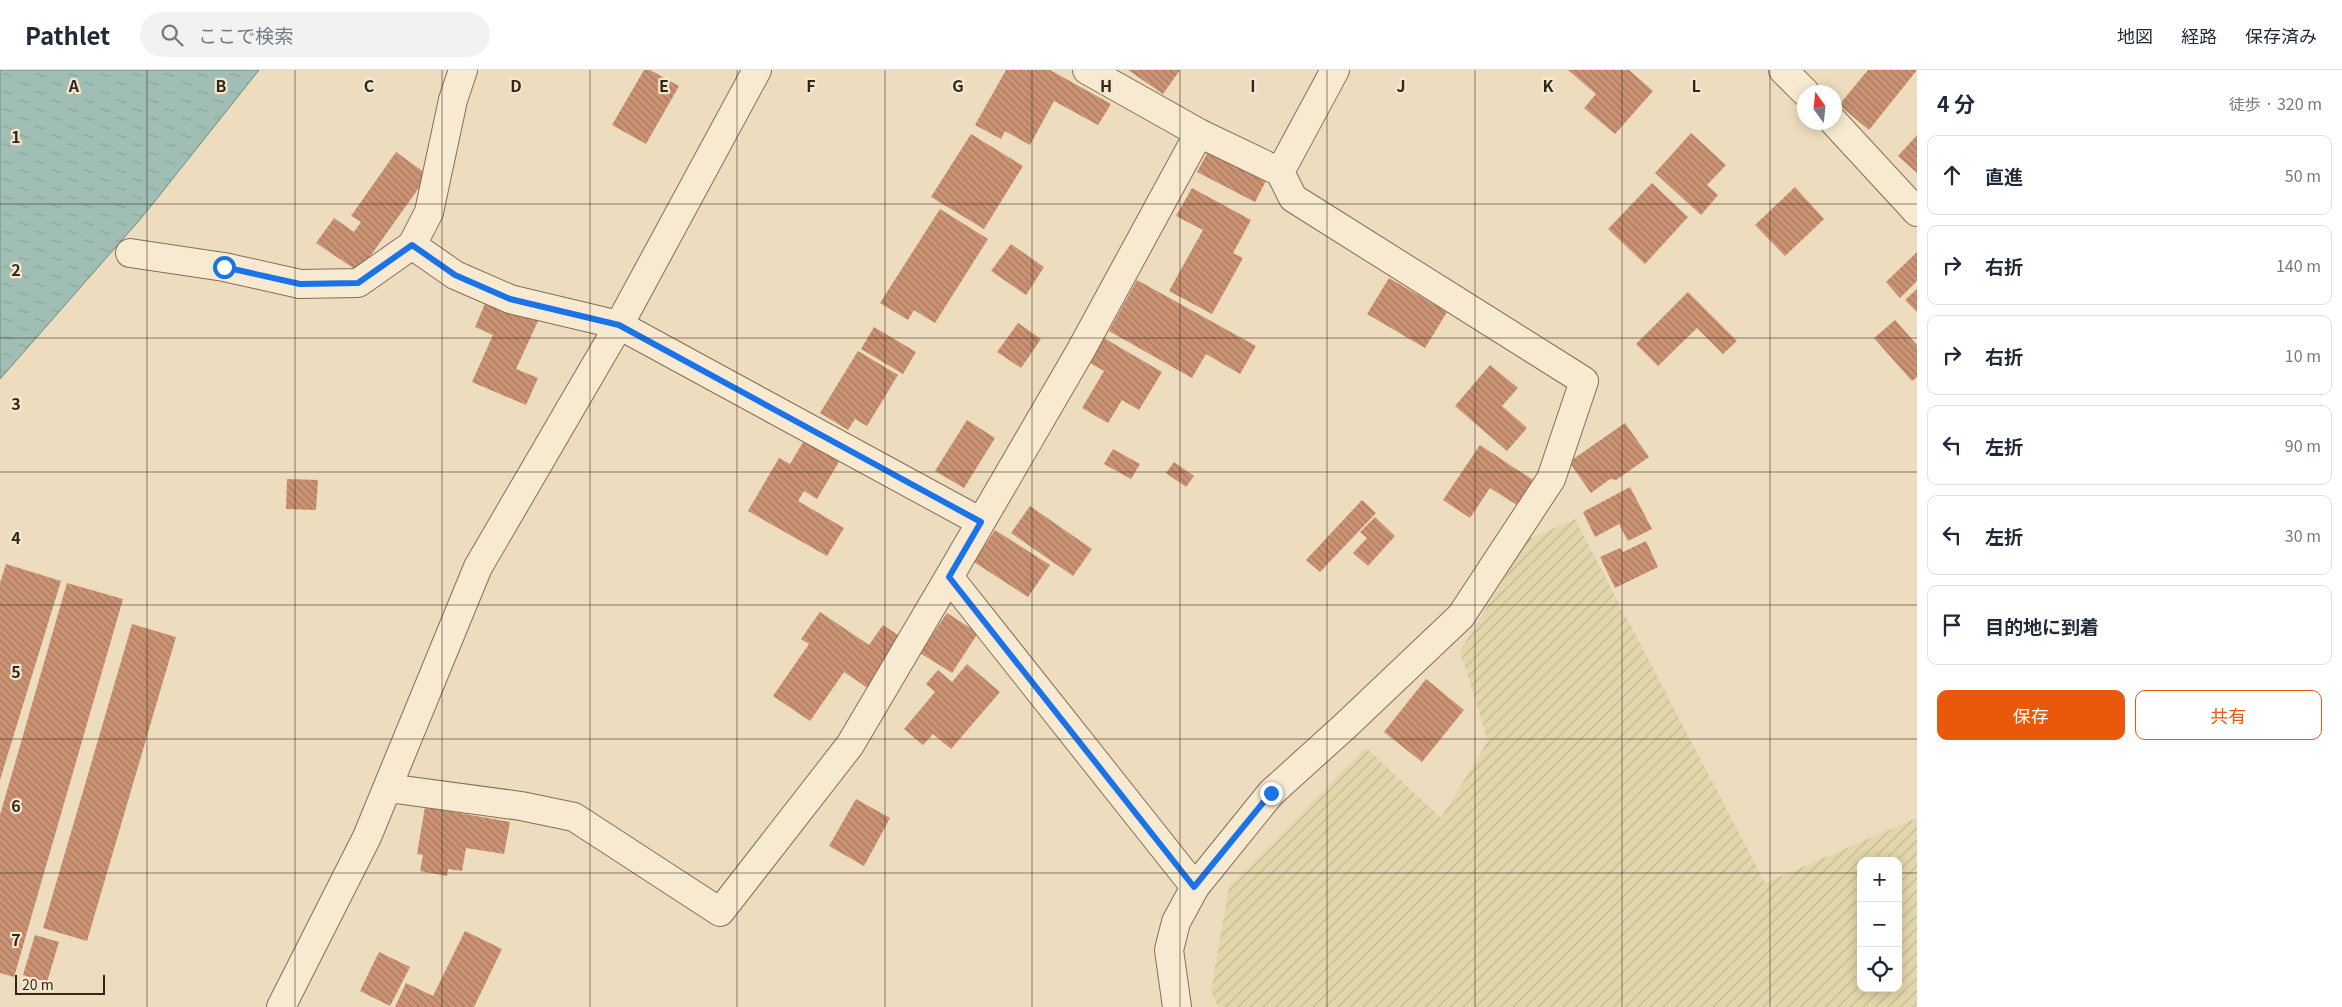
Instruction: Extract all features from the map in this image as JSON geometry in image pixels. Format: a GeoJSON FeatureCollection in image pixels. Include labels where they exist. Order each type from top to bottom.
{"type":"FeatureCollection","features":[{"type":"Feature","properties":{"kind":"street"},"geometry":{"type":"LineString","coordinates":[[130,253],[224,267],[300,284],[358,283],[412,245],[429,212],[453,100],[463,70]]}},
{"type":"Feature","properties":{"kind":"street"},"geometry":{"type":"LineString","coordinates":[[281,1007],[367,837],[478,567],[619,325],[757,70]]}},
{"type":"Feature","properties":{"kind":"street"},"geometry":{"type":"LineString","coordinates":[[1087,70],[1199,134],[1280,172],[1293,198],[1584,381],[1551,479],[1461,616],[1271,793],[1194,887],[1176,922],[1169,950],[1177,1007]]}},
{"type":"Feature","properties":{"kind":"street"},"geometry":{"type":"LineString","coordinates":[[1280,172],[1335,70]]}},
{"type":"Feature","properties":{"kind":"street"},"geometry":{"type":"LineString","coordinates":[[1783,70],[1798,85]]}},
{"type":"Feature","properties":{"kind":"street"},"geometry":{"type":"LineString","coordinates":[[1841,130],[1917,212]]}},
{"type":"Feature","properties":{"kind":"street"},"geometry":{"type":"LineString","coordinates":[[388,788],[520,806],[574,817],[720,912],[850,745],[1080,350],[1199,134]]}},
{"type":"Feature","properties":{"kind":"street"},"geometry":{"type":"LineString","coordinates":[[412,245],[455,275],[510,299],[619,325],[981,522]]}},
{"type":"Feature","properties":{"kind":"street"},"geometry":{"type":"LineString","coordinates":[[949,577],[1194,887]]}},
{"type":"Feature","properties":{"kind":"shaded area"},"geometry":{"type":"Polygon","coordinates":[[[1575,519],[1765,883],[1917,818],[1917,1007],[1218,1007],[1211,991],[1229,887],[1366,748],[1441,818],[1488,741],[1460,651],[1528,540],[1575,519]]]}},
{"type":"Feature","properties":{"kind":"water"},"geometry":{"type":"Polygon","coordinates":[[[0,70],[259,70],[143,216],[0,379],[0,70]]]}},
{"type":"Feature","properties":{"kind":"building"},"geometry":{"type":"Polygon","coordinates":[[[644,70],[650,70],[679,86],[646,144],[612,125],[644,70]]]}},
{"type":"Feature","properties":{"kind":"building"},"geometry":{"type":"Polygon","coordinates":[[[1006,70],[1050,70],[1111,104],[1098,125],[1054,101],[1030,145],[1005,131],[1001,139],[975,125],[1006,70]]]}},
{"type":"Feature","properties":{"kind":"building"},"geometry":{"type":"Polygon","coordinates":[[[1128,70],[1180,70],[1163,94],[1128,70]]]}},
{"type":"Feature","properties":{"kind":"building"},"geometry":{"type":"Polygon","coordinates":[[[1568,70],[1629,70],[1653,91],[1615,134],[1584,108],[1596,94],[1568,70]]]}},
{"type":"Feature","properties":{"kind":"building"},"geometry":{"type":"Polygon","coordinates":[[[1868,70],[1917,70],[1869,130],[1842,108],[1842,101],[1868,70]]]}},
{"type":"Feature","properties":{"kind":"building"},"geometry":{"type":"Polygon","coordinates":[[[1691,133],[1726,165],[1707,185],[1718,195],[1701,215],[1655,173],[1691,133]]]}},
{"type":"Feature","properties":{"kind":"building"},"geometry":{"type":"Polygon","coordinates":[[[971,134],[1023,166],[984,229],[931,197],[971,134]]]}},
{"type":"Feature","properties":{"kind":"building"},"geometry":{"type":"Polygon","coordinates":[[[1917,135],[1917,173],[1898,156],[1917,135]]]}},
{"type":"Feature","properties":{"kind":"building"},"geometry":{"type":"Polygon","coordinates":[[[1212,144],[1270,173],[1255,202],[1197,172],[1212,144]]]}},
{"type":"Feature","properties":{"kind":"building"},"geometry":{"type":"Polygon","coordinates":[[[396,152],[428,175],[359,272],[316,243],[334,218],[354,232],[361,222],[351,216],[396,152]]]}},
{"type":"Feature","properties":{"kind":"building"},"geometry":{"type":"Polygon","coordinates":[[[1652,183],[1688,217],[1645,264],[1608,229],[1652,183]]]}},
{"type":"Feature","properties":{"kind":"building"},"geometry":{"type":"Polygon","coordinates":[[[1795,187],[1824,219],[1785,256],[1755,225],[1795,187]]]}},
{"type":"Feature","properties":{"kind":"building"},"geometry":{"type":"Polygon","coordinates":[[[1192,188],[1251,220],[1233,253],[1243,258],[1212,314],[1169,291],[1203,230],[1176,216],[1192,188]]]}},
{"type":"Feature","properties":{"kind":"building"},"geometry":{"type":"Polygon","coordinates":[[[940,209],[988,239],[935,323],[914,310],[908,320],[880,303],[940,209]]]}},
{"type":"Feature","properties":{"kind":"building"},"geometry":{"type":"Polygon","coordinates":[[[1011,244],[1044,267],[1026,295],[991,271],[1011,244]]]}},
{"type":"Feature","properties":{"kind":"building"},"geometry":{"type":"Polygon","coordinates":[[[1917,252],[1917,281],[1900,298],[1886,282],[1917,252]]]}},
{"type":"Feature","properties":{"kind":"building"},"geometry":{"type":"Polygon","coordinates":[[[1389,278],[1447,312],[1425,348],[1367,314],[1389,278]]]}},
{"type":"Feature","properties":{"kind":"building"},"geometry":{"type":"Polygon","coordinates":[[[1137,280],[1256,346],[1240,374],[1206,354],[1192,378],[1109,331],[1137,280]]]}},
{"type":"Feature","properties":{"kind":"building"},"geometry":{"type":"Polygon","coordinates":[[[1917,289],[1917,312],[1905,300],[1917,289]]]}},
{"type":"Feature","properties":{"kind":"building"},"geometry":{"type":"Polygon","coordinates":[[[1688,292],[1737,341],[1723,354],[1697,328],[1658,366],[1636,344],[1688,292]]]}},
{"type":"Feature","properties":{"kind":"building"},"geometry":{"type":"Polygon","coordinates":[[[487,299],[538,321],[516,369],[538,378],[526,405],[472,382],[493,335],[475,327],[487,299]]]}},
{"type":"Feature","properties":{"kind":"building"},"geometry":{"type":"Polygon","coordinates":[[[1895,320],[1917,345],[1917,377],[1912,381],[1874,338],[1895,320]]]}},
{"type":"Feature","properties":{"kind":"building"},"geometry":{"type":"Polygon","coordinates":[[[1018,323],[1041,339],[1021,368],[997,352],[1018,323]]]}},
{"type":"Feature","properties":{"kind":"building"},"geometry":{"type":"Polygon","coordinates":[[[874,327],[916,352],[903,374],[861,349],[874,327]]]}},
{"type":"Feature","properties":{"kind":"building"},"geometry":{"type":"Polygon","coordinates":[[[1104,338],[1162,372],[1139,410],[1122,400],[1108,423],[1082,408],[1104,371],[1090,363],[1104,338]]]}},
{"type":"Feature","properties":{"kind":"building"},"geometry":{"type":"Polygon","coordinates":[[[858,351],[898,375],[867,426],[855,419],[848,430],[820,413],[858,351]]]}},
{"type":"Feature","properties":{"kind":"building"},"geometry":{"type":"Polygon","coordinates":[[[1490,365],[1518,388],[1502,406],[1527,428],[1507,451],[1455,406],[1490,365]]]}},
{"type":"Feature","properties":{"kind":"building"},"geometry":{"type":"Polygon","coordinates":[[[967,420],[995,438],[964,488],[935,471],[967,420]]]}},
{"type":"Feature","properties":{"kind":"building"},"geometry":{"type":"Polygon","coordinates":[[[1625,423],[1649,457],[1616,480],[1610,479],[1591,493],[1569,462],[1625,423]]]}},
{"type":"Feature","properties":{"kind":"building"},"geometry":{"type":"Polygon","coordinates":[[[805,439],[840,460],[817,499],[804,491],[798,501],[844,528],[827,556],[748,511],[779,458],[790,464],[805,439]]]}},
{"type":"Feature","properties":{"kind":"building"},"geometry":{"type":"Polygon","coordinates":[[[1480,445],[1536,482],[1520,507],[1490,488],[1470,518],[1443,500],[1480,445]]]}},
{"type":"Feature","properties":{"kind":"building"},"geometry":{"type":"Polygon","coordinates":[[[1113,449],[1140,464],[1131,479],[1104,464],[1113,449]]]}},
{"type":"Feature","properties":{"kind":"building"},"geometry":{"type":"Polygon","coordinates":[[[1174,462],[1194,476],[1186,487],[1166,473],[1174,462]]]}},
{"type":"Feature","properties":{"kind":"building"},"geometry":{"type":"Polygon","coordinates":[[[287,479],[318,480],[316,510],[286,509],[287,479]]]}},
{"type":"Feature","properties":{"kind":"building"},"geometry":{"type":"Polygon","coordinates":[[[1630,487],[1652,529],[1628,541],[1619,524],[1595,537],[1583,512],[1630,487]]]}},
{"type":"Feature","properties":{"kind":"building"},"geometry":{"type":"Polygon","coordinates":[[[1362,500],[1376,513],[1320,572],[1306,560],[1362,500]]]}},
{"type":"Feature","properties":{"kind":"building"},"geometry":{"type":"Polygon","coordinates":[[[1030,506],[1092,549],[1073,576],[1011,533],[1030,506]]]}},
{"type":"Feature","properties":{"kind":"building"},"geometry":{"type":"Polygon","coordinates":[[[1375,517],[1395,536],[1368,566],[1353,553],[1367,538],[1360,532],[1375,517]]]}},
{"type":"Feature","properties":{"kind":"building"},"geometry":{"type":"Polygon","coordinates":[[[995,530],[1050,565],[1028,597],[974,562],[995,530]]]}},
{"type":"Feature","properties":{"kind":"building"},"geometry":{"type":"Polygon","coordinates":[[[1646,541],[1658,567],[1615,588],[1600,557],[1620,548],[1623,552],[1646,541]]]}},
{"type":"Feature","properties":{"kind":"building"},"geometry":{"type":"Polygon","coordinates":[[[6,564],[61,581],[0,780],[0,583],[6,564]]]}},
{"type":"Feature","properties":{"kind":"building"},"geometry":{"type":"Polygon","coordinates":[[[67,583],[123,599],[14,977],[0,973],[0,815],[67,583]]]}},
{"type":"Feature","properties":{"kind":"building"},"geometry":{"type":"Polygon","coordinates":[[[820,612],[869,645],[883,625],[907,641],[872,691],[844,672],[810,721],[773,696],[809,644],[801,639],[820,612]]]}},
{"type":"Feature","properties":{"kind":"building"},"geometry":{"type":"Polygon","coordinates":[[[947,613],[978,633],[952,673],[920,653],[947,613]]]}},
{"type":"Feature","properties":{"kind":"building"},"geometry":{"type":"Polygon","coordinates":[[[132,624],[176,637],[87,941],[43,928],[132,624]]]}},
{"type":"Feature","properties":{"kind":"building"},"geometry":{"type":"Polygon","coordinates":[[[967,664],[1000,692],[951,749],[933,734],[923,745],[904,729],[935,692],[926,684],[938,670],[952,682],[967,664]]]}},
{"type":"Feature","properties":{"kind":"building"},"geometry":{"type":"Polygon","coordinates":[[[1426,679],[1464,710],[1422,762],[1384,732],[1426,679]]]}},
{"type":"Feature","properties":{"kind":"building"},"geometry":{"type":"Polygon","coordinates":[[[856,799],[890,818],[864,866],[829,846],[856,799]]]}},
{"type":"Feature","properties":{"kind":"building"},"geometry":{"type":"Polygon","coordinates":[[[425,807],[510,822],[504,854],[466,848],[462,871],[448,869],[447,876],[420,871],[423,855],[417,854],[425,807]]]}},
{"type":"Feature","properties":{"kind":"building"},"geometry":{"type":"Polygon","coordinates":[[[465,931],[502,949],[474,1007],[395,1007],[406,983],[433,996],[465,931]]]}},
{"type":"Feature","properties":{"kind":"building"},"geometry":{"type":"Polygon","coordinates":[[[35,935],[59,942],[47,982],[23,975],[35,935]]]}},
{"type":"Feature","properties":{"kind":"building"},"geometry":{"type":"Polygon","coordinates":[[[379,952],[410,967],[390,1006],[360,991],[379,952]]]}},
{"type":"Feature","properties":{"kind":"route"},"geometry":{"type":"LineString","coordinates":[[224,267],[300,284],[358,283],[412,245],[455,275],[510,299],[619,325],[981,522],[949,577],[1194,887],[1271,793]]}}]}
